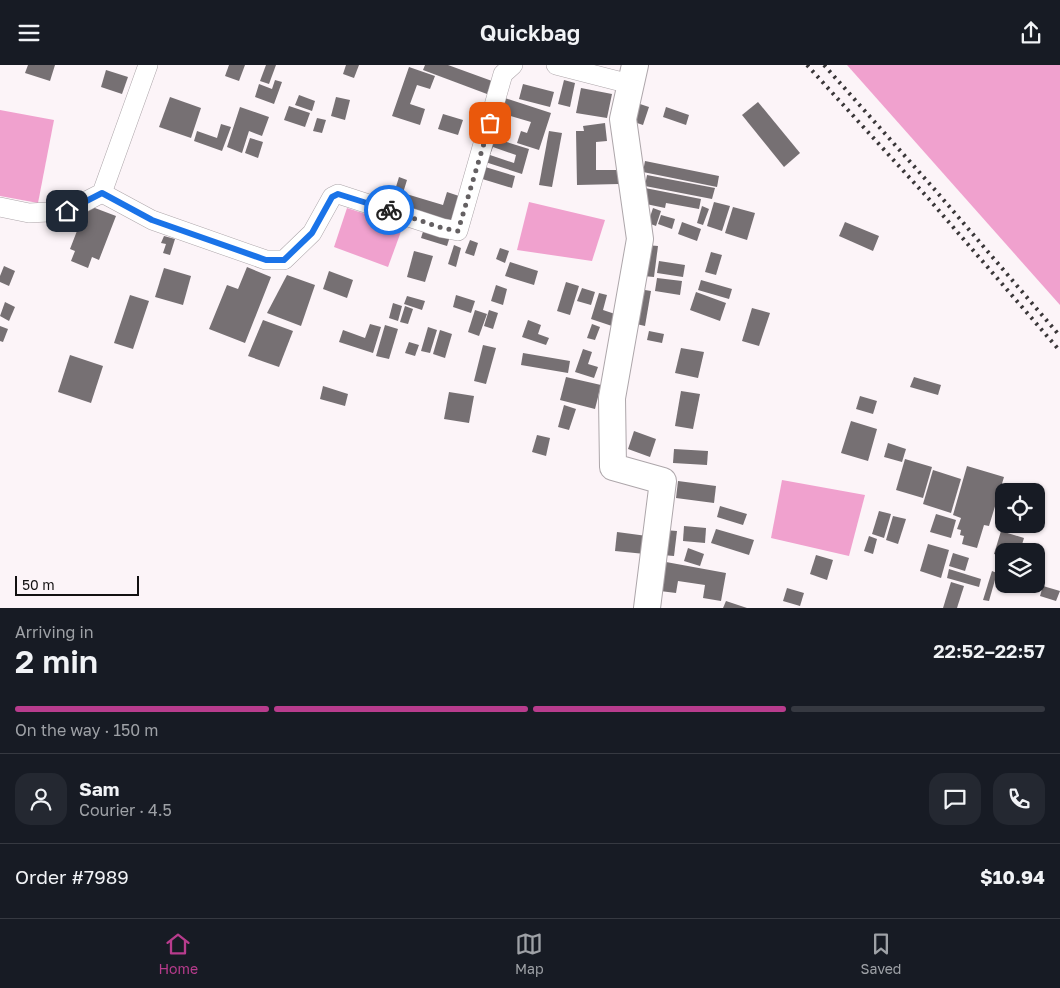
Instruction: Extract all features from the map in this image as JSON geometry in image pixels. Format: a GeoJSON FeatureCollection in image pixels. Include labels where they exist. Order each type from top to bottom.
{"type":"FeatureCollection","features":[{"type":"Feature","properties":{"kind":"main road"},"geometry":{"type":"LineString","coordinates":[[632,74],[622,119],[640,239],[612,398],[613,467],[663,481],[647,608]]}},
{"type":"Feature","properties":{"kind":"street"},"geometry":{"type":"LineString","coordinates":[[0,207],[29,213],[67,211],[102,193],[148,65]]}},
{"type":"Feature","properties":{"kind":"street"},"geometry":{"type":"LineString","coordinates":[[102,193],[152,220],[266,260],[284,260],[312,233],[332,197],[338,194],[442,228],[458,231],[503,74],[513,65]]}},
{"type":"Feature","properties":{"kind":"street"},"geometry":{"type":"LineString","coordinates":[[556,65],[632,74]]}},
{"type":"Feature","properties":{"kind":"shaded area"},"geometry":{"type":"Polygon","coordinates":[[[847,65],[1060,65],[1060,305],[847,65]]]}},
{"type":"Feature","properties":{"kind":"shaded area"},"geometry":{"type":"Polygon","coordinates":[[[0,110],[54,120],[38,203],[0,196],[0,110]]]}},
{"type":"Feature","properties":{"kind":"shaded area"},"geometry":{"type":"Polygon","coordinates":[[[529,202],[605,220],[592,261],[517,250],[529,202]]]}},
{"type":"Feature","properties":{"kind":"shaded area"},"geometry":{"type":"Polygon","coordinates":[[[347,208],[403,226],[388,267],[334,247],[347,208]]]}},
{"type":"Feature","properties":{"kind":"shaded area"},"geometry":{"type":"Polygon","coordinates":[[[782,480],[865,495],[849,556],[771,538],[782,480]]]}},
{"type":"Feature","properties":{"kind":"building"},"geometry":{"type":"Polygon","coordinates":[[[28,65],[55,65],[50,81],[25,73],[28,65]]]}},
{"type":"Feature","properties":{"kind":"building"},"geometry":{"type":"Polygon","coordinates":[[[229,65],[245,65],[239,81],[225,76],[229,65]]]}},
{"type":"Feature","properties":{"kind":"building"},"geometry":{"type":"Polygon","coordinates":[[[266,65],[276,65],[269,84],[260,81],[266,65]]]}},
{"type":"Feature","properties":{"kind":"building"},"geometry":{"type":"Polygon","coordinates":[[[346,65],[359,65],[354,78],[343,74],[346,65]]]}},
{"type":"Feature","properties":{"kind":"building"},"geometry":{"type":"Polygon","coordinates":[[[425,65],[448,65],[492,81],[487,94],[423,70],[425,65]]]}},
{"type":"Feature","properties":{"kind":"building"},"geometry":{"type":"Polygon","coordinates":[[[409,67],[435,76],[430,89],[417,85],[410,104],[425,109],[420,125],[392,116],[409,67]]]}},
{"type":"Feature","properties":{"kind":"building"},"geometry":{"type":"Polygon","coordinates":[[[106,70],[128,77],[122,94],[101,87],[106,70]]]}},
{"type":"Feature","properties":{"kind":"building"},"geometry":{"type":"Polygon","coordinates":[[[275,80],[282,82],[274,104],[255,97],[259,84],[272,89],[275,80]]]}},
{"type":"Feature","properties":{"kind":"building"},"geometry":{"type":"Polygon","coordinates":[[[564,80],[575,83],[570,107],[558,104],[564,80]]]}},
{"type":"Feature","properties":{"kind":"building"},"geometry":{"type":"Polygon","coordinates":[[[523,84],[554,92],[550,107],[519,99],[523,84]]]}},
{"type":"Feature","properties":{"kind":"building"},"geometry":{"type":"Polygon","coordinates":[[[581,88],[612,94],[607,118],[576,113],[581,88]]]}},
{"type":"Feature","properties":{"kind":"building"},"geometry":{"type":"Polygon","coordinates":[[[299,95],[315,101],[312,111],[295,105],[299,95]]]}},
{"type":"Feature","properties":{"kind":"building"},"geometry":{"type":"Polygon","coordinates":[[[170,97],[201,108],[191,138],[159,127],[170,97]]]}},
{"type":"Feature","properties":{"kind":"building"},"geometry":{"type":"Polygon","coordinates":[[[336,97],[350,100],[345,120],[331,116],[336,97]]]}},
{"type":"Feature","properties":{"kind":"building"},"geometry":{"type":"Polygon","coordinates":[[[505,98],[551,113],[539,150],[517,143],[521,131],[527,133],[531,122],[500,113],[505,98]]]}},
{"type":"Feature","properties":{"kind":"building"},"geometry":{"type":"Polygon","coordinates":[[[758,102],[800,153],[784,167],[742,115],[758,102]]]}},
{"type":"Feature","properties":{"kind":"building"},"geometry":{"type":"Polygon","coordinates":[[[640,104],[649,107],[643,125],[634,122],[640,104]]]}},
{"type":"Feature","properties":{"kind":"building"},"geometry":{"type":"Polygon","coordinates":[[[289,106],[310,113],[305,127],[284,120],[289,106]]]}},
{"type":"Feature","properties":{"kind":"building"},"geometry":{"type":"Polygon","coordinates":[[[240,107],[269,117],[262,136],[249,131],[242,153],[227,147],[240,107]]]}},
{"type":"Feature","properties":{"kind":"building"},"geometry":{"type":"Polygon","coordinates":[[[666,107],[689,115],[686,125],[663,117],[666,107]]]}},
{"type":"Feature","properties":{"kind":"building"},"geometry":{"type":"Polygon","coordinates":[[[443,114],[463,120],[458,135],[438,129],[443,114]]]}},
{"type":"Feature","properties":{"kind":"building"},"geometry":{"type":"Polygon","coordinates":[[[317,118],[326,120],[322,133],[313,131],[317,118]]]}},
{"type":"Feature","properties":{"kind":"building"},"geometry":{"type":"Polygon","coordinates":[[[605,123],[607,141],[596,142],[596,170],[619,170],[619,184],[577,185],[576,131],[584,131],[583,126],[605,123]]]}},
{"type":"Feature","properties":{"kind":"building"},"geometry":{"type":"Polygon","coordinates":[[[221,124],[231,127],[222,151],[194,141],[197,131],[217,138],[221,124]]]}},
{"type":"Feature","properties":{"kind":"building"},"geometry":{"type":"Polygon","coordinates":[[[549,131],[562,133],[552,187],[539,185],[549,131]]]}},
{"type":"Feature","properties":{"kind":"building"},"geometry":{"type":"Polygon","coordinates":[[[487,136],[529,149],[522,174],[479,160],[487,136]],[[493,147],[490,155],[514,163],[516,155],[493,147]]]}},
{"type":"Feature","properties":{"kind":"building"},"geometry":{"type":"Polygon","coordinates":[[[250,138],[263,142],[258,158],[245,153],[250,138]]]}},
{"type":"Feature","properties":{"kind":"building"},"geometry":{"type":"Polygon","coordinates":[[[645,161],[719,176],[717,187],[643,172],[645,161]]]}},
{"type":"Feature","properties":{"kind":"building"},"geometry":{"type":"Polygon","coordinates":[[[482,166],[515,176],[512,188],[479,178],[482,166]]]}},
{"type":"Feature","properties":{"kind":"building"},"geometry":{"type":"Polygon","coordinates":[[[647,175],[715,188],[712,199],[645,186],[647,175]]]}},
{"type":"Feature","properties":{"kind":"building"},"geometry":{"type":"Polygon","coordinates":[[[399,177],[407,180],[403,193],[443,205],[447,192],[459,196],[451,221],[391,203],[399,177]]]}},
{"type":"Feature","properties":{"kind":"building"},"geometry":{"type":"Polygon","coordinates":[[[645,188],[701,199],[699,209],[666,203],[665,208],[646,204],[645,188]]]}},
{"type":"Feature","properties":{"kind":"building"},"geometry":{"type":"Polygon","coordinates":[[[714,202],[730,206],[722,231],[707,226],[714,202]]]}},
{"type":"Feature","properties":{"kind":"building"},"geometry":{"type":"Polygon","coordinates":[[[87,205],[116,216],[99,260],[92,257],[88,268],[71,261],[75,251],[70,249],[87,205]]]}},
{"type":"Feature","properties":{"kind":"building"},"geometry":{"type":"Polygon","coordinates":[[[702,206],[709,209],[703,225],[697,223],[702,206]]]}},
{"type":"Feature","properties":{"kind":"building"},"geometry":{"type":"Polygon","coordinates":[[[733,207],[755,213],[747,240],[725,233],[733,207]]]}},
{"type":"Feature","properties":{"kind":"building"},"geometry":{"type":"Polygon","coordinates":[[[653,208],[661,211],[656,226],[648,223],[653,208]]]}},
{"type":"Feature","properties":{"kind":"building"},"geometry":{"type":"Polygon","coordinates":[[[661,215],[675,219],[672,229],[658,224],[661,215]]]}},
{"type":"Feature","properties":{"kind":"building"},"geometry":{"type":"Polygon","coordinates":[[[682,222],[701,229],[697,241],[678,234],[682,222]]]}},
{"type":"Feature","properties":{"kind":"building"},"geometry":{"type":"Polygon","coordinates":[[[845,222],[879,236],[873,251],[839,236],[845,222]]]}},
{"type":"Feature","properties":{"kind":"building"},"geometry":{"type":"Polygon","coordinates":[[[425,225],[451,233],[447,246],[421,238],[425,225]]]}},
{"type":"Feature","properties":{"kind":"building"},"geometry":{"type":"Polygon","coordinates":[[[164,236],[175,239],[170,255],[163,253],[166,244],[161,243],[164,236]]]}},
{"type":"Feature","properties":{"kind":"building"},"geometry":{"type":"Polygon","coordinates":[[[470,240],[478,243],[474,256],[465,253],[470,240]]]}},
{"type":"Feature","properties":{"kind":"building"},"geometry":{"type":"Polygon","coordinates":[[[454,245],[461,248],[456,267],[448,264],[454,245]]]}},
{"type":"Feature","properties":{"kind":"building"},"geometry":{"type":"Polygon","coordinates":[[[646,245],[658,246],[654,277],[643,276],[646,245]]]}},
{"type":"Feature","properties":{"kind":"building"},"geometry":{"type":"Polygon","coordinates":[[[500,248],[509,251],[505,263],[496,259],[500,248]]]}},
{"type":"Feature","properties":{"kind":"building"},"geometry":{"type":"Polygon","coordinates":[[[414,251],[433,256],[425,282],[407,277],[414,251]]]}},
{"type":"Feature","properties":{"kind":"building"},"geometry":{"type":"Polygon","coordinates":[[[711,252],[722,255],[716,275],[705,272],[711,252]]]}},
{"type":"Feature","properties":{"kind":"building"},"geometry":{"type":"Polygon","coordinates":[[[659,261],[685,265],[683,277],[657,273],[659,261]]]}},
{"type":"Feature","properties":{"kind":"building"},"geometry":{"type":"Polygon","coordinates":[[[510,262],[538,271],[534,285],[505,276],[510,262]]]}},
{"type":"Feature","properties":{"kind":"building"},"geometry":{"type":"Polygon","coordinates":[[[4,266],[15,271],[9,286],[0,282],[4,266]]]}},
{"type":"Feature","properties":{"kind":"building"},"geometry":{"type":"Polygon","coordinates":[[[247,267],[271,277],[245,343],[209,329],[227,285],[238,289],[247,267]]]}},
{"type":"Feature","properties":{"kind":"building"},"geometry":{"type":"Polygon","coordinates":[[[164,268],[191,276],[183,305],[155,297],[164,268]]]}},
{"type":"Feature","properties":{"kind":"building"},"geometry":{"type":"Polygon","coordinates":[[[329,271],[353,280],[347,298],[323,289],[329,271]]]}},
{"type":"Feature","properties":{"kind":"building"},"geometry":{"type":"Polygon","coordinates":[[[287,275],[315,285],[301,326],[267,313],[287,275]]]}},
{"type":"Feature","properties":{"kind":"building"},"geometry":{"type":"Polygon","coordinates":[[[657,278],[682,281],[680,295],[655,291],[657,278]]]}},
{"type":"Feature","properties":{"kind":"building"},"geometry":{"type":"Polygon","coordinates":[[[701,280],[732,289],[729,299],[698,290],[701,280]]]}},
{"type":"Feature","properties":{"kind":"building"},"geometry":{"type":"Polygon","coordinates":[[[566,282],[579,286],[570,315],[557,311],[566,282]]]}},
{"type":"Feature","properties":{"kind":"building"},"geometry":{"type":"Polygon","coordinates":[[[496,285],[507,289],[503,305],[491,301],[496,285]]]}},
{"type":"Feature","properties":{"kind":"building"},"geometry":{"type":"Polygon","coordinates":[[[582,288],[595,292],[591,305],[577,301],[582,288]]]}},
{"type":"Feature","properties":{"kind":"building"},"geometry":{"type":"Polygon","coordinates":[[[639,289],[651,291],[645,326],[632,323],[639,289]]]}},
{"type":"Feature","properties":{"kind":"building"},"geometry":{"type":"Polygon","coordinates":[[[696,292],[726,303],[720,321],[690,310],[696,292]]]}},
{"type":"Feature","properties":{"kind":"building"},"geometry":{"type":"Polygon","coordinates":[[[599,293],[607,295],[603,310],[615,314],[612,326],[591,319],[599,293]]]}},
{"type":"Feature","properties":{"kind":"building"},"geometry":{"type":"Polygon","coordinates":[[[130,295],[149,301],[133,349],[114,343],[130,295]]]}},
{"type":"Feature","properties":{"kind":"building"},"geometry":{"type":"Polygon","coordinates":[[[456,295],[475,301],[471,313],[453,307],[456,295]]]}},
{"type":"Feature","properties":{"kind":"building"},"geometry":{"type":"Polygon","coordinates":[[[407,296],[425,301],[422,310],[404,304],[407,296]]]}},
{"type":"Feature","properties":{"kind":"building"},"geometry":{"type":"Polygon","coordinates":[[[5,302],[15,307],[9,321],[0,316],[5,302]]]}},
{"type":"Feature","properties":{"kind":"building"},"geometry":{"type":"Polygon","coordinates":[[[393,303],[402,306],[398,321],[389,318],[393,303]]]}},
{"type":"Feature","properties":{"kind":"building"},"geometry":{"type":"Polygon","coordinates":[[[405,306],[413,309],[408,324],[400,322],[405,306]]]}},
{"type":"Feature","properties":{"kind":"building"},"geometry":{"type":"Polygon","coordinates":[[[752,308],[770,313],[759,346],[742,341],[752,308]]]}},
{"type":"Feature","properties":{"kind":"building"},"geometry":{"type":"Polygon","coordinates":[[[475,310],[487,314],[479,336],[468,332],[475,310]]]}},
{"type":"Feature","properties":{"kind":"building"},"geometry":{"type":"Polygon","coordinates":[[[489,310],[498,313],[493,329],[484,326],[489,310]]]}},
{"type":"Feature","properties":{"kind":"building"},"geometry":{"type":"Polygon","coordinates":[[[263,320],[293,331],[279,367],[248,356],[263,320]]]}},
{"type":"Feature","properties":{"kind":"building"},"geometry":{"type":"Polygon","coordinates":[[[528,320],[541,325],[538,334],[549,338],[546,345],[522,337],[528,320]]]}},
{"type":"Feature","properties":{"kind":"building"},"geometry":{"type":"Polygon","coordinates":[[[370,324],[381,327],[373,353],[339,342],[343,330],[365,338],[370,324]]]}},
{"type":"Feature","properties":{"kind":"building"},"geometry":{"type":"Polygon","coordinates":[[[592,324],[600,327],[595,340],[587,338],[592,324]]]}},
{"type":"Feature","properties":{"kind":"building"},"geometry":{"type":"Polygon","coordinates":[[[385,325],[398,329],[389,359],[376,356],[385,325]]]}},
{"type":"Feature","properties":{"kind":"building"},"geometry":{"type":"Polygon","coordinates":[[[0,326],[8,329],[3,342],[0,341],[0,326]]]}},
{"type":"Feature","properties":{"kind":"building"},"geometry":{"type":"Polygon","coordinates":[[[428,327],[437,330],[430,353],[421,351],[428,327]]]}},
{"type":"Feature","properties":{"kind":"building"},"geometry":{"type":"Polygon","coordinates":[[[440,330],[452,334],[445,358],[433,354],[440,330]]]}},
{"type":"Feature","properties":{"kind":"building"},"geometry":{"type":"Polygon","coordinates":[[[649,331],[664,334],[662,343],[647,340],[649,331]]]}},
{"type":"Feature","properties":{"kind":"building"},"geometry":{"type":"Polygon","coordinates":[[[409,342],[419,345],[415,356],[405,353],[409,342]]]}},
{"type":"Feature","properties":{"kind":"building"},"geometry":{"type":"Polygon","coordinates":[[[483,345],[496,348],[486,384],[474,381],[483,345]]]}},
{"type":"Feature","properties":{"kind":"building"},"geometry":{"type":"Polygon","coordinates":[[[681,348],[704,352],[698,378],[675,373],[681,348]]]}},
{"type":"Feature","properties":{"kind":"building"},"geometry":{"type":"Polygon","coordinates":[[[583,349],[592,352],[588,364],[598,367],[594,378],[575,372],[583,349]]]}},
{"type":"Feature","properties":{"kind":"building"},"geometry":{"type":"Polygon","coordinates":[[[523,353],[570,361],[568,373],[521,365],[523,353]]]}},
{"type":"Feature","properties":{"kind":"building"},"geometry":{"type":"Polygon","coordinates":[[[70,355],[103,366],[91,403],[58,392],[70,355]]]}},
{"type":"Feature","properties":{"kind":"building"},"geometry":{"type":"Polygon","coordinates":[[[566,377],[601,385],[595,409],[560,400],[566,377]]]}},
{"type":"Feature","properties":{"kind":"building"},"geometry":{"type":"Polygon","coordinates":[[[914,377],[941,385],[938,395],[910,387],[914,377]]]}},
{"type":"Feature","properties":{"kind":"building"},"geometry":{"type":"Polygon","coordinates":[[[323,386],[348,394],[345,406],[320,399],[323,386]]]}},
{"type":"Feature","properties":{"kind":"building"},"geometry":{"type":"Polygon","coordinates":[[[681,391],[700,394],[693,429],[675,426],[681,391]]]}},
{"type":"Feature","properties":{"kind":"building"},"geometry":{"type":"Polygon","coordinates":[[[449,392],[474,396],[469,423],[444,419],[449,392]]]}},
{"type":"Feature","properties":{"kind":"building"},"geometry":{"type":"Polygon","coordinates":[[[860,396],[877,401],[873,414],[856,409],[860,396]]]}},
{"type":"Feature","properties":{"kind":"building"},"geometry":{"type":"Polygon","coordinates":[[[564,405],[576,409],[569,430],[558,427],[564,405]]]}},
{"type":"Feature","properties":{"kind":"building"},"geometry":{"type":"Polygon","coordinates":[[[851,421],[877,429],[868,461],[841,453],[851,421]]]}},
{"type":"Feature","properties":{"kind":"building"},"geometry":{"type":"Polygon","coordinates":[[[634,431],[656,439],[650,457],[628,449],[634,431]]]}},
{"type":"Feature","properties":{"kind":"building"},"geometry":{"type":"Polygon","coordinates":[[[537,435],[550,438],[546,456],[532,452],[537,435]]]}},
{"type":"Feature","properties":{"kind":"building"},"geometry":{"type":"Polygon","coordinates":[[[888,443],[906,449],[902,462],[884,457],[888,443]]]}},
{"type":"Feature","properties":{"kind":"building"},"geometry":{"type":"Polygon","coordinates":[[[674,449],[708,451],[707,465],[673,463],[674,449]]]}},
{"type":"Feature","properties":{"kind":"building"},"geometry":{"type":"Polygon","coordinates":[[[905,459],[932,467],[923,498],[896,490],[905,459]]]}},
{"type":"Feature","properties":{"kind":"building"},"geometry":{"type":"Polygon","coordinates":[[[967,466],[1004,477],[1002,483],[995,483],[995,506],[989,526],[984,525],[977,548],[962,544],[964,536],[960,535],[961,530],[957,529],[961,518],[953,515],[967,466]]]}},
{"type":"Feature","properties":{"kind":"building"},"geometry":{"type":"Polygon","coordinates":[[[933,470],[961,479],[951,513],[923,504],[933,470]]]}},
{"type":"Feature","properties":{"kind":"building"},"geometry":{"type":"Polygon","coordinates":[[[678,481],[716,486],[714,503],[676,498],[678,481]]]}},
{"type":"Feature","properties":{"kind":"building"},"geometry":{"type":"Polygon","coordinates":[[[720,506],[747,514],[743,525],[717,517],[720,506]]]}},
{"type":"Feature","properties":{"kind":"building"},"geometry":{"type":"Polygon","coordinates":[[[879,511],[891,514],[884,538],[872,534],[879,511]]]}},
{"type":"Feature","properties":{"kind":"building"},"geometry":{"type":"Polygon","coordinates":[[[936,514],[956,520],[951,538],[930,532],[936,514]]]}},
{"type":"Feature","properties":{"kind":"building"},"geometry":{"type":"Polygon","coordinates":[[[893,516],[906,519],[898,544],[886,540],[893,516]]]}},
{"type":"Feature","properties":{"kind":"building"},"geometry":{"type":"Polygon","coordinates":[[[684,526],[706,528],[705,543],[683,541],[684,526]]]}},
{"type":"Feature","properties":{"kind":"building"},"geometry":{"type":"Polygon","coordinates":[[[716,529],[754,540],[749,555],[711,543],[716,529]]]}},
{"type":"Feature","properties":{"kind":"building"},"geometry":{"type":"Polygon","coordinates":[[[664,530],[677,531],[674,556],[662,555],[664,530]]]}},
{"type":"Feature","properties":{"kind":"building"},"geometry":{"type":"Polygon","coordinates":[[[617,532],[647,536],[645,554],[615,551],[617,532]]]}},
{"type":"Feature","properties":{"kind":"building"},"geometry":{"type":"Polygon","coordinates":[[[1000,533],[1024,538],[1022,543],[997,543],[1000,533]]]}},
{"type":"Feature","properties":{"kind":"building"},"geometry":{"type":"Polygon","coordinates":[[[869,536],[877,539],[873,554],[864,551],[869,536]]]}},
{"type":"Feature","properties":{"kind":"building"},"geometry":{"type":"Polygon","coordinates":[[[928,544],[949,550],[941,578],[920,571],[928,544]]]}},
{"type":"Feature","properties":{"kind":"building"},"geometry":{"type":"Polygon","coordinates":[[[688,548],[704,554],[700,566],[684,561],[688,548]]]}},
{"type":"Feature","properties":{"kind":"building"},"geometry":{"type":"Polygon","coordinates":[[[953,553],[969,558],[965,571],[949,566],[953,553]]]}},
{"type":"Feature","properties":{"kind":"building"},"geometry":{"type":"Polygon","coordinates":[[[816,555],[833,560],[827,580],[810,574],[816,555]]]}},
{"type":"Feature","properties":{"kind":"building"},"geometry":{"type":"Polygon","coordinates":[[[666,562],[726,573],[721,601],[703,598],[705,585],[678,581],[676,593],[660,591],[666,562]]]}},
{"type":"Feature","properties":{"kind":"building"},"geometry":{"type":"Polygon","coordinates":[[[949,569],[981,579],[979,587],[947,578],[949,569]]]}},
{"type":"Feature","properties":{"kind":"building"},"geometry":{"type":"Polygon","coordinates":[[[992,571],[995,572],[995,580],[989,601],[983,600],[992,571]]]}},
{"type":"Feature","properties":{"kind":"building"},"geometry":{"type":"Polygon","coordinates":[[[951,582],[964,586],[957,608],[943,608],[951,582]]]}},
{"type":"Feature","properties":{"kind":"building"},"geometry":{"type":"Polygon","coordinates":[[[1045,587],[1060,591],[1056,601],[1040,596],[1041,593],[1045,593],[1045,587]]]}},
{"type":"Feature","properties":{"kind":"building"},"geometry":{"type":"Polygon","coordinates":[[[787,588],[804,593],[800,606],[783,601],[787,588]]]}},
{"type":"Feature","properties":{"kind":"building"},"geometry":{"type":"Polygon","coordinates":[[[726,601],[747,608],[723,608],[726,601]]]}},
{"type":"Feature","properties":{"kind":"railway"},"geometry":{"type":"LineString","coordinates":[[807,65],[928,198],[1060,351]]}},
{"type":"Feature","properties":{"kind":"railway"},"geometry":{"type":"LineString","coordinates":[[824,65],[936,191],[1060,336]]}},
{"type":"Feature","properties":{"kind":"way so far"},"geometry":{"type":"LineString","coordinates":[[389,210],[442,228],[458,231],[490,123]]}},
{"type":"Feature","properties":{"kind":"route"},"geometry":{"type":"LineString","coordinates":[[67,211],[102,193],[152,220],[266,260],[284,260],[312,233],[332,197],[338,194],[389,210]]}}]}
